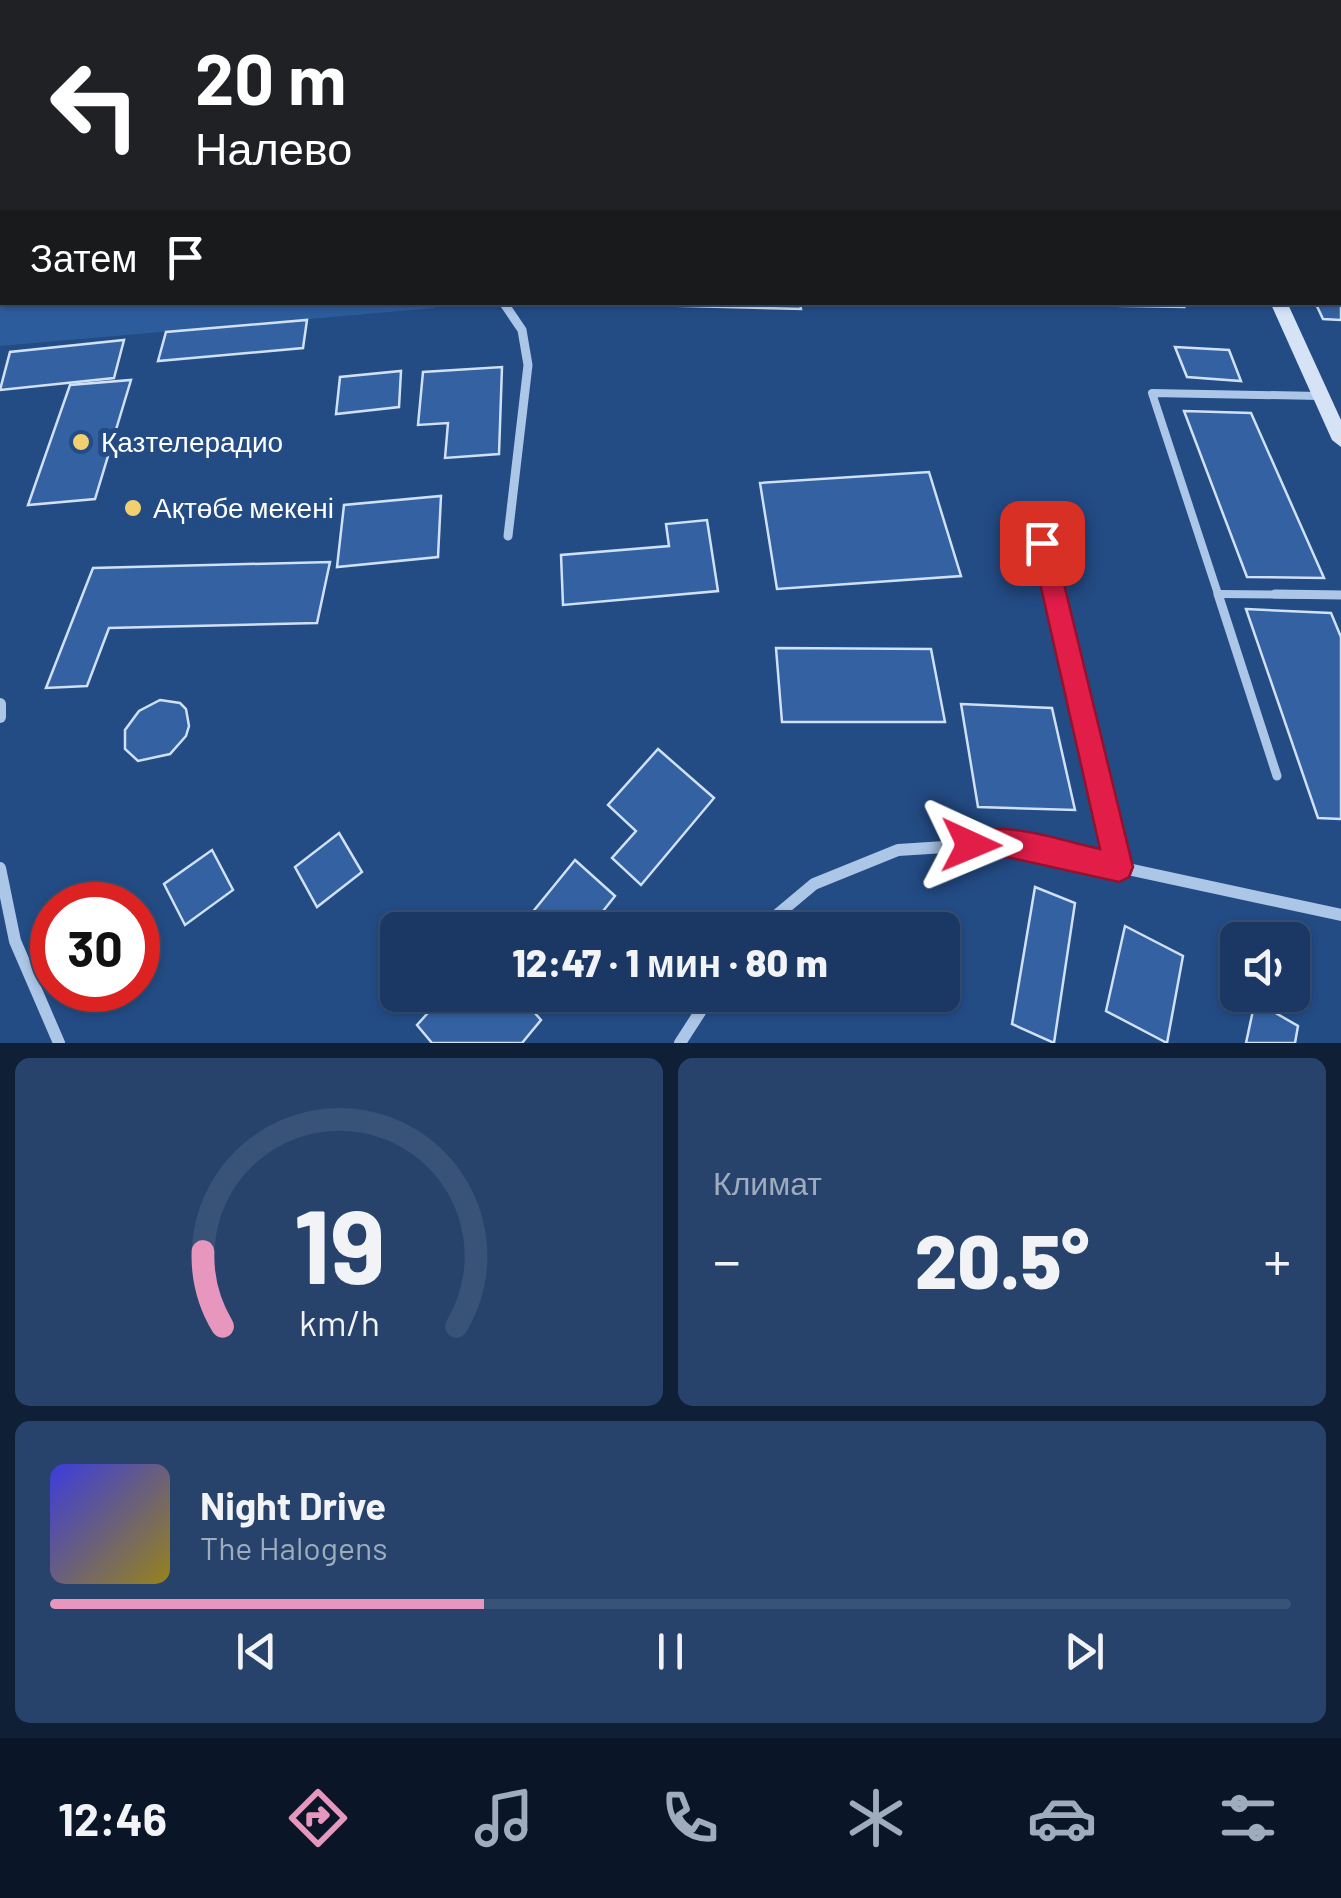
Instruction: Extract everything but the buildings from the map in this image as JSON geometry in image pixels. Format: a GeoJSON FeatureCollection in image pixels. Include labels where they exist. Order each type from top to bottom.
{"type":"FeatureCollection","features":[{"type":"Feature","properties":{"kind":"main road"},"geometry":{"type":"LineString","coordinates":[[1279,305],[1341,440]]}},
{"type":"Feature","properties":{"kind":"street"},"geometry":{"type":"LineString","coordinates":[[506,305],[518,316],[526,337],[528,365],[508,536]]}},
{"type":"Feature","properties":{"kind":"street"},"geometry":{"type":"LineString","coordinates":[[0,704],[0,717]]}},
{"type":"Feature","properties":{"kind":"street"},"geometry":{"type":"LineString","coordinates":[[781,912],[814,884],[898,850],[1007,843],[1341,916]]}},
{"type":"Feature","properties":{"kind":"street"},"geometry":{"type":"LineString","coordinates":[[0,868],[15,941],[59,1043]]}},
{"type":"Feature","properties":{"kind":"street"},"geometry":{"type":"LineString","coordinates":[[680,1043],[700,1012]]}},
{"type":"Feature","properties":{"kind":"lane"},"geometry":{"type":"LineString","coordinates":[[1277,776],[1152,392],[1320,396]]}},
{"type":"Feature","properties":{"kind":"lane"},"geometry":{"type":"LineString","coordinates":[[1042,543],[1119,867]]}},
{"type":"Feature","properties":{"kind":"lane"},"geometry":{"type":"LineString","coordinates":[[1218,594],[1341,594]]}},
{"type":"Feature","properties":{"kind":"shaded area"},"geometry":{"type":"Polygon","coordinates":[[[0,305],[436,305],[435,308],[0,346],[0,305]]]}},
{"type":"Feature","properties":{"kind":"place","name":"Қазтелерадио"},"geometry":{"type":"Point","coordinates":[81,442]}},
{"type":"Feature","properties":{"kind":"place","name":"Ақтөбе мекені"},"geometry":{"type":"Point","coordinates":[133,508]}},
{"type":"Feature","properties":{"kind":"route"},"geometry":{"type":"LineString","coordinates":[[971,845],[1007,843],[1119,867],[1042,543]]}}]}
